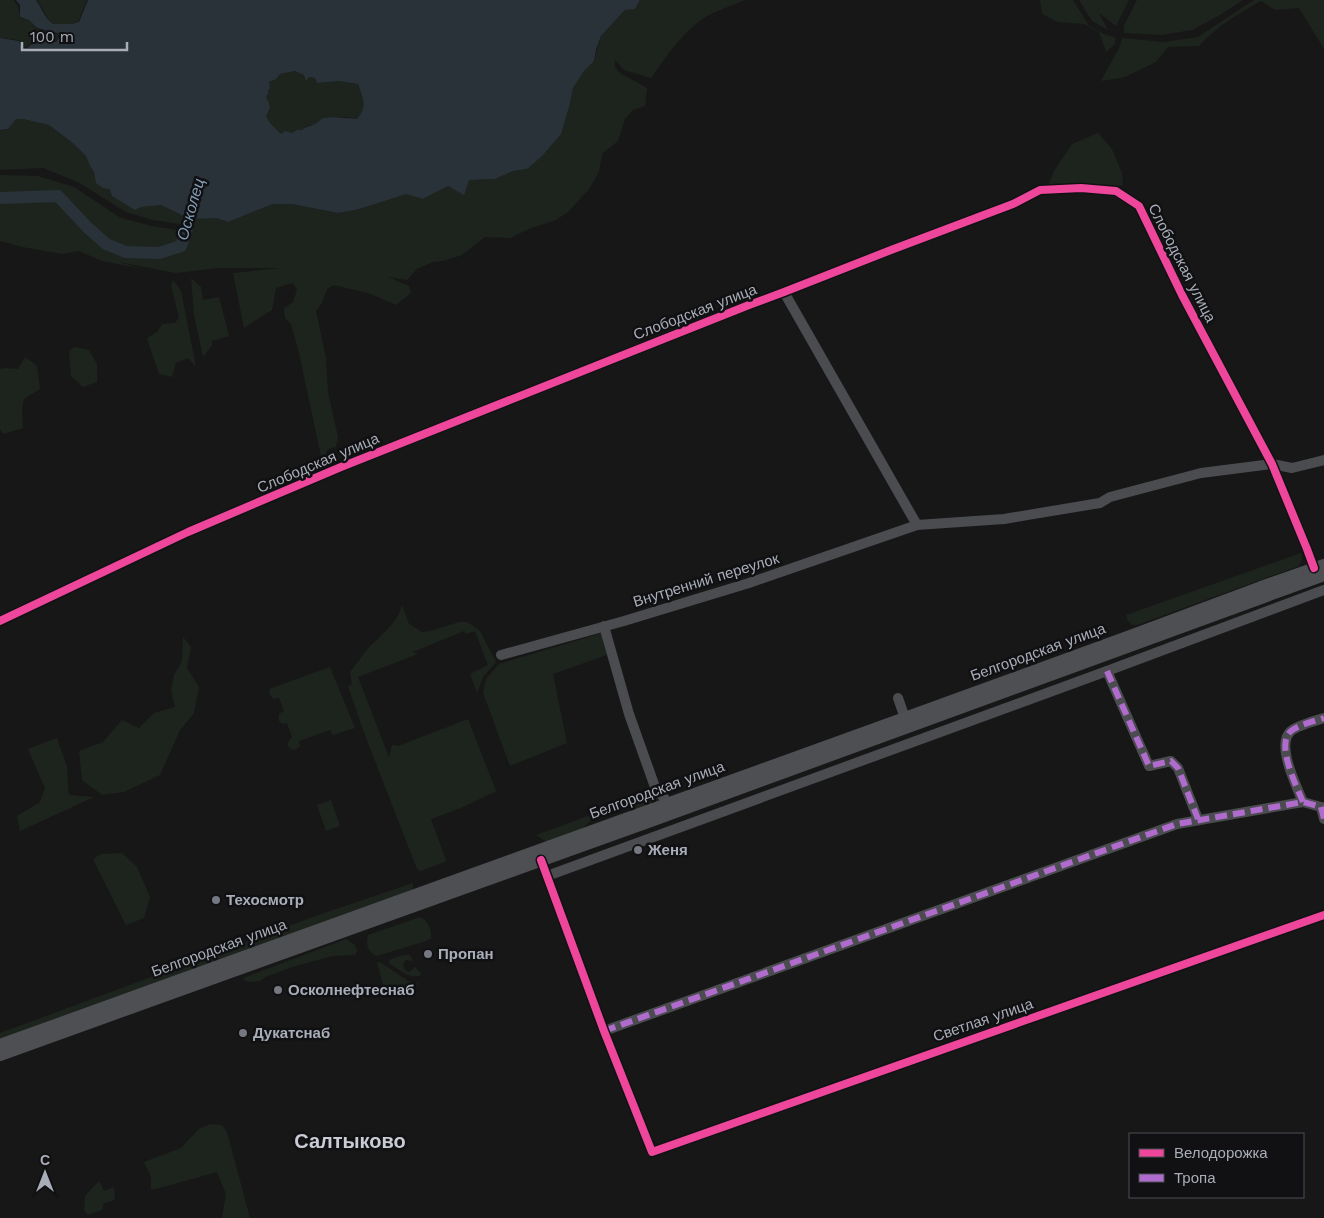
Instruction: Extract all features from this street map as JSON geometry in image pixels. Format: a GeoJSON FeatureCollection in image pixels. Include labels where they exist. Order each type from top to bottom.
{"type":"FeatureCollection","features":[{"type":"Feature","properties":{"kind":"main road","name":"Белгородская улица"},"geometry":{"type":"LineString","coordinates":[[0,1045],[668,803],[907,722],[1307,582],[1321,569]]}},
{"type":"Feature","properties":{"kind":"main road","name":"Белгородская улица"},"geometry":{"type":"LineString","coordinates":[[0,1055],[541,860],[1260,587],[1321,569]]}},
{"type":"Feature","properties":{"kind":"street","name":"Слободская улица"},"geometry":{"type":"LineString","coordinates":[[0,622],[188,532],[342,467],[749,304],[1014,204],[1040,190],[1081,188],[1116,191],[1139,206],[1182,295],[1272,464],[1307,549],[1321,569]]}},
{"type":"Feature","properties":{"kind":"street"},"geometry":{"type":"LineString","coordinates":[[784,292],[917,525]]}},
{"type":"Feature","properties":{"kind":"street"},"geometry":{"type":"LineString","coordinates":[[1272,464],[1292,468],[1324,460]]}},
{"type":"Feature","properties":{"kind":"street","name":"Внутренний переулок"},"geometry":{"type":"LineString","coordinates":[[501,655],[748,583],[917,525],[1004,518],[1100,503],[1110,496],[1201,473],[1272,464]]}},
{"type":"Feature","properties":{"kind":"street"},"geometry":{"type":"LineString","coordinates":[[1307,582],[1312,594]]}},
{"type":"Feature","properties":{"kind":"street"},"geometry":{"type":"LineString","coordinates":[[547,876],[1324,590]]}},
{"type":"Feature","properties":{"kind":"street"},"geometry":{"type":"LineString","coordinates":[[604,626],[629,714],[655,787],[668,803]]}},
{"type":"Feature","properties":{"kind":"street"},"geometry":{"type":"LineString","coordinates":[[1107,671],[1149,766],[1171,761],[1178,768],[1198,819]]}},
{"type":"Feature","properties":{"kind":"street"},"geometry":{"type":"LineString","coordinates":[[898,698],[914,742]]}},
{"type":"Feature","properties":{"kind":"street"},"geometry":{"type":"LineString","coordinates":[[1303,802],[1289,770],[1285,742],[1287,734],[1292,729],[1324,718]]}},
{"type":"Feature","properties":{"kind":"street"},"geometry":{"type":"LineString","coordinates":[[541,860],[604,1030],[1177,824],[1303,802],[1322,806],[1324,819]]}},
{"type":"Feature","properties":{"kind":"street","name":"Светлая улица"},"geometry":{"type":"LineString","coordinates":[[604,1030],[652,1152],[1324,915]]}},
{"type":"Feature","properties":{"kind":"shaded area"},"geometry":{"type":"Polygon","coordinates":[[[0,0],[15,0],[20,18],[29,20],[37,29],[59,34],[56,41],[33,41],[27,47],[22,47],[19,40],[0,38],[0,0]]]}},
{"type":"Feature","properties":{"kind":"shaded area"},"geometry":{"type":"Polygon","coordinates":[[[37,0],[87,0],[78,22],[72,24],[53,24],[37,0]]]}},
{"type":"Feature","properties":{"kind":"shaded area"},"geometry":{"type":"Polygon","coordinates":[[[640,0],[745,0],[709,15],[692,27],[677,43],[651,78],[624,70],[615,60],[615,67],[620,73],[647,88],[645,106],[633,110],[625,119],[618,141],[602,154],[599,172],[589,189],[568,212],[556,220],[531,228],[510,238],[485,237],[462,255],[433,262],[417,269],[407,280],[388,277],[409,286],[411,293],[396,305],[371,294],[334,285],[327,289],[322,303],[316,311],[326,358],[328,392],[338,437],[336,447],[328,449],[322,461],[299,353],[291,324],[285,318],[284,308],[293,302],[297,290],[293,283],[276,288],[272,310],[244,328],[233,273],[282,268],[218,268],[176,273],[118,262],[143,269],[102,261],[79,251],[62,254],[0,241],[0,199],[58,197],[85,227],[106,244],[126,252],[159,254],[182,246],[188,236],[185,236],[191,218],[216,218],[228,222],[273,204],[292,204],[338,213],[356,210],[406,193],[423,199],[448,186],[469,180],[495,179],[513,171],[527,169],[570,103],[573,88],[584,71],[594,61],[601,36],[625,10],[635,9],[640,0]]]}},
{"type":"Feature","properties":{"kind":"shaded area"},"geometry":{"type":"Polygon","coordinates":[[[1040,0],[1073,0],[1089,26],[1106,35],[1115,37],[1115,44],[1106,52],[1099,32],[1084,24],[1058,22],[1042,14],[1040,0]]]}},
{"type":"Feature","properties":{"kind":"shaded area"},"geometry":{"type":"Polygon","coordinates":[[[1079,0],[1129,0],[1116,26],[1099,13],[1108,30],[1092,21],[1079,0]]]}},
{"type":"Feature","properties":{"kind":"shaded area"},"geometry":{"type":"Polygon","coordinates":[[[1137,0],[1243,0],[1192,30],[1162,35],[1124,33],[1124,26],[1137,0]]]}},
{"type":"Feature","properties":{"kind":"shaded area"},"geometry":{"type":"Polygon","coordinates":[[[1254,0],[1324,0],[1324,49],[1299,8],[1275,10],[1261,1],[1228,21],[1199,46],[1168,47],[1156,62],[1125,77],[1101,81],[1120,46],[1122,38],[1164,42],[1198,37],[1254,0]]]}},
{"type":"Feature","properties":{"kind":"shaded area"},"geometry":{"type":"Polygon","coordinates":[[[295,71],[315,78],[317,83],[339,81],[358,84],[363,106],[357,119],[346,117],[324,118],[315,125],[306,126],[302,130],[281,135],[266,116],[270,111],[266,98],[269,82],[280,74],[295,71]]]}},
{"type":"Feature","properties":{"kind":"shaded area"},"geometry":{"type":"Polygon","coordinates":[[[16,119],[49,125],[86,156],[97,183],[141,207],[161,205],[189,218],[187,225],[153,220],[126,212],[78,182],[43,168],[0,170],[0,131],[8,129],[16,119]]]}},
{"type":"Feature","properties":{"kind":"shaded area"},"geometry":{"type":"Polygon","coordinates":[[[1098,133],[1112,149],[1122,173],[1123,185],[1114,187],[1052,186],[1049,183],[1054,171],[1072,144],[1098,133]]]}},
{"type":"Feature","properties":{"kind":"shaded area"},"geometry":{"type":"Polygon","coordinates":[[[0,175],[38,176],[74,187],[119,217],[151,226],[184,231],[180,245],[158,251],[126,249],[108,241],[87,224],[59,194],[0,195],[0,175]]]}},
{"type":"Feature","properties":{"kind":"shaded area"},"geometry":{"type":"Polygon","coordinates":[[[191,278],[201,287],[203,300],[219,297],[229,336],[212,341],[212,345],[203,357],[194,315],[191,278]]]}},
{"type":"Feature","properties":{"kind":"shaded area"},"geometry":{"type":"Polygon","coordinates":[[[173,280],[181,291],[196,367],[188,358],[176,363],[172,377],[159,374],[147,338],[157,332],[162,324],[175,323],[179,318],[171,285],[173,280]]]}},
{"type":"Feature","properties":{"kind":"shaded area"},"geometry":{"type":"Polygon","coordinates":[[[75,347],[89,350],[97,364],[97,382],[83,387],[71,376],[69,351],[75,347]]]}},
{"type":"Feature","properties":{"kind":"shaded area"},"geometry":{"type":"Polygon","coordinates":[[[25,357],[37,366],[40,389],[24,399],[22,409],[23,428],[3,434],[0,429],[0,369],[18,369],[25,357]]]}},
{"type":"Feature","properties":{"kind":"shaded area"},"geometry":{"type":"Polygon","coordinates":[[[1301,553],[1302,559],[1299,566],[1137,625],[1132,625],[1128,621],[1126,615],[1301,553]]]}},
{"type":"Feature","properties":{"kind":"shaded area"},"geometry":{"type":"Polygon","coordinates":[[[402,605],[409,624],[422,632],[459,622],[466,622],[472,625],[480,631],[496,662],[483,677],[477,693],[470,674],[488,665],[475,631],[466,634],[464,631],[413,652],[418,654],[358,677],[389,757],[392,745],[398,746],[468,719],[496,791],[461,808],[431,819],[446,860],[421,871],[417,869],[348,686],[352,684],[350,672],[365,652],[392,625],[402,605]]]}},
{"type":"Feature","properties":{"kind":"shaded area"},"geometry":{"type":"Polygon","coordinates":[[[602,633],[607,655],[553,674],[567,743],[510,766],[483,693],[486,679],[499,664],[602,633]]]}},
{"type":"Feature","properties":{"kind":"shaded area"},"geometry":{"type":"Polygon","coordinates":[[[183,637],[191,647],[187,668],[199,687],[194,713],[180,730],[160,775],[124,792],[102,795],[82,780],[79,751],[103,742],[122,720],[139,728],[154,713],[175,707],[171,691],[174,675],[182,661],[183,637]]]}},
{"type":"Feature","properties":{"kind":"shaded area"},"geometry":{"type":"Polygon","coordinates":[[[330,667],[355,728],[333,735],[330,730],[299,741],[300,746],[295,750],[291,749],[288,746],[288,742],[292,737],[287,723],[283,724],[279,721],[279,714],[284,711],[279,698],[274,699],[270,695],[269,689],[330,667]]]}},
{"type":"Feature","properties":{"kind":"shaded area"},"geometry":{"type":"Polygon","coordinates":[[[57,738],[67,767],[69,795],[94,797],[20,831],[17,816],[40,802],[45,788],[28,749],[57,738]]]}},
{"type":"Feature","properties":{"kind":"shaded area"},"geometry":{"type":"Polygon","coordinates":[[[654,792],[658,800],[655,804],[638,809],[617,809],[593,818],[580,831],[547,842],[536,835],[654,792]]]}},
{"type":"Feature","properties":{"kind":"shaded area"},"geometry":{"type":"Polygon","coordinates":[[[331,800],[340,826],[326,831],[317,805],[331,800]]]}},
{"type":"Feature","properties":{"kind":"shaded area"},"geometry":{"type":"Polygon","coordinates":[[[122,853],[137,867],[150,897],[144,918],[126,925],[93,859],[101,854],[122,853]]]}},
{"type":"Feature","properties":{"kind":"shaded area"},"geometry":{"type":"Polygon","coordinates":[[[413,883],[412,891],[0,1042],[0,1033],[324,913],[413,883]]]}},
{"type":"Feature","properties":{"kind":"shaded area"},"geometry":{"type":"Polygon","coordinates":[[[420,917],[429,926],[431,938],[377,956],[369,950],[367,945],[368,935],[420,917]]]}},
{"type":"Feature","properties":{"kind":"shaded area"},"geometry":{"type":"Polygon","coordinates":[[[346,939],[355,945],[357,951],[355,955],[333,956],[295,966],[265,977],[260,981],[245,981],[243,978],[346,939]]]}},
{"type":"Feature","properties":{"kind":"shaded area"},"geometry":{"type":"Polygon","coordinates":[[[410,955],[413,961],[406,960],[404,962],[403,965],[406,971],[409,972],[415,967],[422,975],[409,975],[390,964],[389,961],[391,959],[410,955]]]}},
{"type":"Feature","properties":{"kind":"shaded area"},"geometry":{"type":"Polygon","coordinates":[[[380,962],[408,981],[420,984],[385,992],[377,963],[380,962]]]}},
{"type":"Feature","properties":{"kind":"shaded area"},"geometry":{"type":"Polygon","coordinates":[[[210,1124],[222,1125],[227,1132],[250,1218],[222,1218],[226,1194],[217,1172],[151,1190],[151,1177],[144,1162],[181,1148],[199,1129],[210,1124]]]}},
{"type":"Feature","properties":{"kind":"shaded area"},"geometry":{"type":"Polygon","coordinates":[[[99,1181],[104,1191],[114,1187],[115,1200],[104,1203],[102,1210],[88,1215],[84,1210],[85,1196],[99,1181]]]}},
{"type":"Feature","properties":{"kind":"water"},"geometry":{"type":"Polygon","coordinates":[[[16,0],[36,0],[45,16],[53,24],[72,24],[79,22],[88,0],[640,0],[635,9],[625,10],[601,36],[594,61],[584,71],[573,88],[561,134],[542,156],[527,169],[513,171],[495,179],[469,180],[464,195],[448,186],[423,199],[406,194],[356,210],[338,213],[292,204],[273,204],[228,222],[216,218],[190,219],[161,205],[141,207],[135,210],[112,196],[110,189],[103,188],[96,183],[94,172],[86,156],[49,125],[16,119],[8,129],[0,130],[0,38],[19,41],[22,48],[27,48],[34,42],[56,42],[61,34],[37,28],[29,20],[20,17],[20,5],[16,0]],[[295,71],[280,74],[276,79],[269,82],[270,89],[266,98],[270,107],[266,116],[281,134],[285,131],[292,133],[302,130],[326,117],[357,119],[363,106],[363,98],[358,84],[339,81],[317,83],[315,78],[309,77],[306,81],[304,75],[295,71]]]}},
{"type":"Feature","properties":{"kind":"waterway","name":"Осколец"},"geometry":{"type":"LineString","coordinates":[[0,198],[58,196],[106,244],[126,252],[159,253],[181,246],[193,203]]}},
{"type":"Feature","properties":{"kind":"marked path"},"geometry":{"type":"LineString","coordinates":[[1107,671],[1149,766],[1171,761],[1178,768],[1198,819]]}},
{"type":"Feature","properties":{"kind":"marked path"},"geometry":{"type":"LineString","coordinates":[[1303,802],[1292,776],[1285,745],[1291,731],[1307,723],[1324,718]]}},
{"type":"Feature","properties":{"kind":"marked path"},"geometry":{"type":"LineString","coordinates":[[604,1031],[1177,824],[1303,802],[1321,807]]}},
{"type":"Feature","properties":{"kind":"marked path"},"geometry":{"type":"LineString","coordinates":[[1321,807],[1324,819]]}},
{"type":"Feature","properties":{"kind":"cycle path"},"geometry":{"type":"LineString","coordinates":[[0,621],[188,532],[341,467],[749,305],[1013,204],[1040,190],[1081,188],[1116,191],[1139,206],[1182,295],[1272,464],[1314,568]]}},
{"type":"Feature","properties":{"kind":"cycle path"},"geometry":{"type":"LineString","coordinates":[[541,860],[604,1031],[652,1152],[1324,915]]}},
{"type":"Feature","properties":{"kind":"place","name":"Женя"},"geometry":{"type":"Point","coordinates":[638,850]}},
{"type":"Feature","properties":{"kind":"place","name":"Техосмотр"},"geometry":{"type":"Point","coordinates":[216,900]}},
{"type":"Feature","properties":{"kind":"place","name":"Пропан"},"geometry":{"type":"Point","coordinates":[428,954]}},
{"type":"Feature","properties":{"kind":"place","name":"Осколнефтеснаб"},"geometry":{"type":"Point","coordinates":[278,990]}},
{"type":"Feature","properties":{"kind":"place","name":"Дукатснаб"},"geometry":{"type":"Point","coordinates":[243,1033]}},
{"type":"Feature","properties":{"kind":"district","name":"Салтыково"},"geometry":{"type":"Point","coordinates":[350,1141]}}]}
